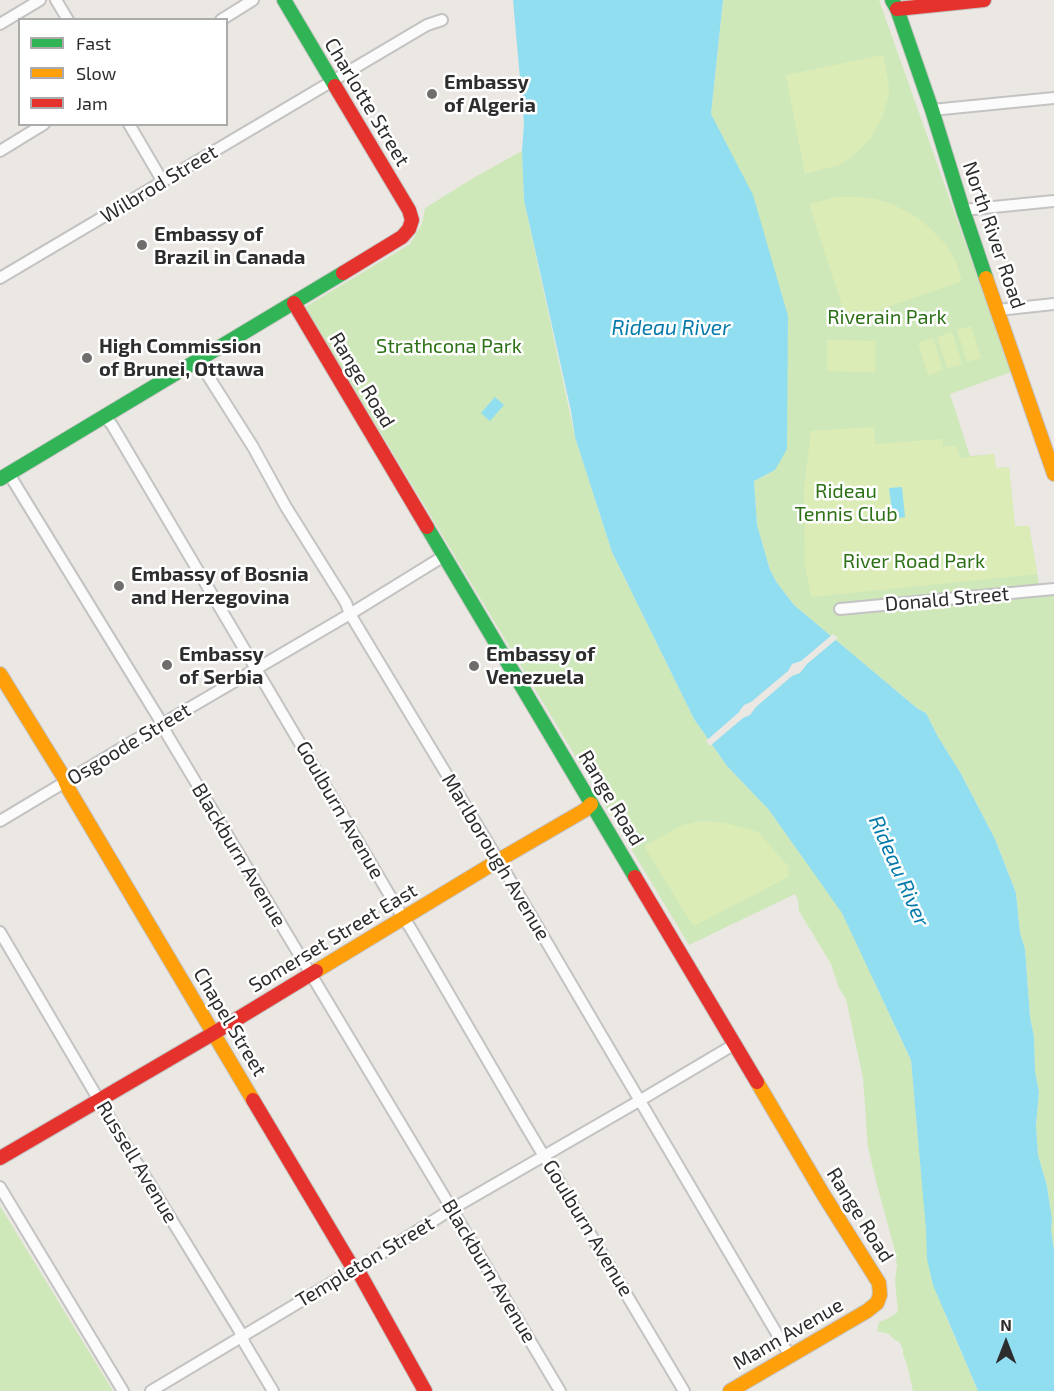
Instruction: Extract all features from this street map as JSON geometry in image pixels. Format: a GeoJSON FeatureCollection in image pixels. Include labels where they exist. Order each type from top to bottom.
{"type":"FeatureCollection","features":[{"type":"Feature","properties":{"kind":"street"},"geometry":{"type":"LineString","coordinates":[[0,24],[40,0]]}},
{"type":"Feature","properties":{"kind":"street"},"geometry":{"type":"LineString","coordinates":[[56,0],[67,18]]}},
{"type":"Feature","properties":{"kind":"street"},"geometry":{"type":"LineString","coordinates":[[223,18],[253,0]]}},
{"type":"Feature","properties":{"kind":"street","name":"Charlotte Street"},"geometry":{"type":"LineString","coordinates":[[284,0],[409,210],[412,220],[409,229],[402,237],[294,303]]}},
{"type":"Feature","properties":{"kind":"street"},"geometry":{"type":"LineString","coordinates":[[895,3],[984,0]]}},
{"type":"Feature","properties":{"kind":"street","name":"North River Road"},"geometry":{"type":"LineString","coordinates":[[895,3],[963,210],[1054,473]]}},
{"type":"Feature","properties":{"kind":"street","name":"Wilbrod Street"},"geometry":{"type":"LineString","coordinates":[[0,278],[427,25],[442,20]]}},
{"type":"Feature","properties":{"kind":"street"},"geometry":{"type":"LineString","coordinates":[[932,110],[1054,98]]}},
{"type":"Feature","properties":{"kind":"street"},"geometry":{"type":"LineString","coordinates":[[0,151],[41,126]]}},
{"type":"Feature","properties":{"kind":"street"},"geometry":{"type":"LineString","coordinates":[[130,126],[163,182]]}},
{"type":"Feature","properties":{"kind":"street"},"geometry":{"type":"LineString","coordinates":[[963,210],[1054,201]]}},
{"type":"Feature","properties":{"kind":"street"},"geometry":{"type":"LineString","coordinates":[[4,476],[294,303]]}},
{"type":"Feature","properties":{"kind":"street","name":"Range Road"},"geometry":{"type":"LineString","coordinates":[[294,303],[823,1194],[879,1283],[880,1295],[876,1303],[867,1311]]}},
{"type":"Feature","properties":{"kind":"street"},"geometry":{"type":"LineString","coordinates":[[998,310],[1054,304]]}},
{"type":"Feature","properties":{"kind":"street","name":"Marlborough Avenue"},"geometry":{"type":"LineString","coordinates":[[198,360],[346,603],[350,614],[499,861],[790,1356]]}},
{"type":"Feature","properties":{"kind":"street","name":"Goulburn Avenue"},"geometry":{"type":"LineString","coordinates":[[104,416],[684,1391]]}},
{"type":"Feature","properties":{"kind":"street","name":"Blackburn Avenue"},"geometry":{"type":"LineString","coordinates":[[4,476],[162,724],[560,1391]]}},
{"type":"Feature","properties":{"kind":"street","name":"Osgoode Street"},"geometry":{"type":"LineString","coordinates":[[0,821],[444,556]]}},
{"type":"Feature","properties":{"kind":"street","name":"Donald Street"},"geometry":{"type":"LineString","coordinates":[[840,609],[1054,589]]}},
{"type":"Feature","properties":{"kind":"street","name":"Chapel Street"},"geometry":{"type":"LineString","coordinates":[[0,674],[63,776],[354,1269],[361,1276],[425,1391]]}},
{"type":"Feature","properties":{"kind":"street","name":"Somerset Street East"},"geometry":{"type":"LineString","coordinates":[[0,1158],[214,1033],[585,810],[591,804]]}},
{"type":"Feature","properties":{"kind":"street","name":"Russell Avenue"},"geometry":{"type":"LineString","coordinates":[[0,932],[273,1391]]}},
{"type":"Feature","properties":{"kind":"street","name":"Templeton Street"},"geometry":{"type":"LineString","coordinates":[[151,1391],[363,1265],[452,1209],[735,1044]]}},
{"type":"Feature","properties":{"kind":"street"},"geometry":{"type":"LineString","coordinates":[[0,1187],[123,1391]]}},
{"type":"Feature","properties":{"kind":"street","name":"Mann Avenue"},"geometry":{"type":"LineString","coordinates":[[730,1391],[867,1311]]}},
{"type":"Feature","properties":{"kind":"green space"},"geometry":{"type":"Polygon","coordinates":[[[723,0],[879,0],[1011,372],[950,394],[970,456],[994,454],[996,468],[1009,467],[1015,527],[1029,526],[1039,584],[1054,583],[1054,1251],[1047,1186],[1038,1155],[1036,1126],[1039,1092],[1035,1071],[1025,949],[1020,933],[1016,893],[995,839],[926,713],[918,709],[794,605],[770,570],[757,525],[754,481],[775,470],[711,114],[723,0]]]}},
{"type":"Feature","properties":{"kind":"green space"},"geometry":{"type":"Polygon","coordinates":[[[883,55],[889,94],[882,118],[871,138],[853,156],[839,165],[805,174],[786,75],[883,55]]]}},
{"type":"Feature","properties":{"kind":"green space","name":"Strathcona Park"},"geometry":{"type":"Polygon","coordinates":[[[522,151],[524,200],[575,437],[612,552],[694,719],[727,766],[769,810],[821,882],[830,890],[858,940],[873,979],[911,1060],[921,1170],[945,1314],[978,1391],[913,1391],[903,1349],[899,1342],[889,1334],[877,1331],[879,1322],[898,1312],[895,1280],[897,1265],[868,1147],[863,1078],[846,999],[839,988],[831,964],[799,911],[795,894],[689,945],[305,307],[410,244],[422,224],[425,208],[522,151]]]}},
{"type":"Feature","properties":{"kind":"green space"},"geometry":{"type":"Polygon","coordinates":[[[837,197],[876,199],[917,217],[947,246],[956,262],[962,281],[847,321],[809,204],[837,197]]]}},
{"type":"Feature","properties":{"kind":"green space"},"geometry":{"type":"Polygon","coordinates":[[[971,326],[981,358],[967,362],[957,330],[971,326]]]}},
{"type":"Feature","properties":{"kind":"green space"},"geometry":{"type":"Polygon","coordinates":[[[952,332],[962,364],[947,368],[937,337],[952,332]]]}},
{"type":"Feature","properties":{"kind":"green space"},"geometry":{"type":"Polygon","coordinates":[[[933,338],[943,370],[928,375],[918,343],[933,338]]]}},
{"type":"Feature","properties":{"kind":"green space"},"geometry":{"type":"Polygon","coordinates":[[[827,340],[875,341],[875,372],[827,371],[827,340]]]}},
{"type":"Feature","properties":{"kind":"green space"},"geometry":{"type":"Polygon","coordinates":[[[874,427],[875,444],[942,439],[943,447],[956,446],[960,458],[994,454],[996,468],[1009,467],[1015,526],[1029,526],[1037,574],[811,597],[805,565],[804,488],[811,431],[874,427]]]}},
{"type":"Feature","properties":{"kind":"green space"},"geometry":{"type":"Polygon","coordinates":[[[702,821],[726,823],[758,832],[789,867],[788,877],[696,925],[692,924],[644,846],[683,825],[702,821]]]}},
{"type":"Feature","properties":{"kind":"green space"},"geometry":{"type":"Polygon","coordinates":[[[0,1206],[113,1391],[0,1391],[0,1206]]]}},
{"type":"Feature","properties":{"kind":"water","name":"Rideau River"},"geometry":{"type":"Polygon","coordinates":[[[513,0],[723,0],[711,114],[753,195],[788,316],[787,449],[775,470],[754,481],[757,525],[770,570],[794,605],[918,709],[926,713],[995,839],[1016,893],[1020,933],[1025,949],[1035,1071],[1039,1092],[1036,1126],[1038,1155],[1047,1186],[1052,1220],[1054,1391],[978,1391],[933,1285],[927,1259],[911,1060],[842,913],[769,810],[727,766],[694,719],[612,552],[575,437],[524,200],[522,151],[524,123],[513,0]]]}},
{"type":"Feature","properties":{"kind":"water"},"geometry":{"type":"Polygon","coordinates":[[[495,397],[504,405],[490,421],[481,413],[495,397]]]}},
{"type":"Feature","properties":{"kind":"water"},"geometry":{"type":"Polygon","coordinates":[[[902,487],[905,517],[893,519],[889,488],[902,487]]]}},
{"type":"Feature","properties":{"kind":"pier"},"geometry":{"type":"Polygon","coordinates":[[[833,634],[838,638],[807,664],[800,673],[792,676],[750,715],[743,718],[710,746],[706,741],[744,705],[751,702],[788,671],[792,664],[801,661],[833,634]]]}},
{"type":"Feature","properties":{"kind":"traffic: fast"},"geometry":{"type":"LineString","coordinates":[[284,0],[335,86]]}},
{"type":"Feature","properties":{"kind":"traffic: fast"},"geometry":{"type":"LineString","coordinates":[[892,0],[932,110],[986,278]]}},
{"type":"Feature","properties":{"kind":"traffic: fast"},"geometry":{"type":"LineString","coordinates":[[0,479],[343,273]]}},
{"type":"Feature","properties":{"kind":"traffic: fast"},"geometry":{"type":"LineString","coordinates":[[427,527],[635,877]]}},
{"type":"Feature","properties":{"kind":"traffic: slow"},"geometry":{"type":"LineString","coordinates":[[986,278],[1054,474]]}},
{"type":"Feature","properties":{"kind":"traffic: slow"},"geometry":{"type":"LineString","coordinates":[[0,674],[63,776],[69,790],[253,1100]]}},
{"type":"Feature","properties":{"kind":"traffic: slow"},"geometry":{"type":"LineString","coordinates":[[316,971],[585,810],[591,804]]}},
{"type":"Feature","properties":{"kind":"traffic: slow"},"geometry":{"type":"LineString","coordinates":[[730,1391],[867,1311],[877,1303],[880,1295],[879,1283],[757,1082]]}},
{"type":"Feature","properties":{"kind":"traffic: jam"},"geometry":{"type":"LineString","coordinates":[[897,9],[984,0]]}},
{"type":"Feature","properties":{"kind":"traffic: jam"},"geometry":{"type":"LineString","coordinates":[[335,86],[409,210],[412,220],[409,229],[402,237],[343,273]]}},
{"type":"Feature","properties":{"kind":"traffic: jam"},"geometry":{"type":"LineString","coordinates":[[294,303],[427,527]]}},
{"type":"Feature","properties":{"kind":"traffic: jam"},"geometry":{"type":"LineString","coordinates":[[635,877],[757,1082]]}},
{"type":"Feature","properties":{"kind":"traffic: jam"},"geometry":{"type":"LineString","coordinates":[[0,1158],[316,971]]}},
{"type":"Feature","properties":{"kind":"traffic: jam"},"geometry":{"type":"LineString","coordinates":[[253,1100],[350,1263],[361,1276],[425,1391]]}},
{"type":"Feature","properties":{"kind":"place","name":"Embassy of Algeria"},"geometry":{"type":"Point","coordinates":[432,94]}},
{"type":"Feature","properties":{"kind":"place","name":"Embassy of Brazil in Canada"},"geometry":{"type":"Point","coordinates":[142,245]}},
{"type":"Feature","properties":{"kind":"place","name":"High Commission of Brunei, Ottawa"},"geometry":{"type":"Point","coordinates":[87,358]}},
{"type":"Feature","properties":{"kind":"place","name":"Embassy of Bosnia and Herzegovina"},"geometry":{"type":"Point","coordinates":[119,586]}},
{"type":"Feature","properties":{"kind":"place","name":"Embassy of Serbia"},"geometry":{"type":"Point","coordinates":[167,665]}},
{"type":"Feature","properties":{"kind":"place","name":"Embassy of Venezuela"},"geometry":{"type":"Point","coordinates":[474,666]}},
{"type":"Feature","properties":{"kind":"park label","name":"Riverain Park"},"geometry":{"type":"Point","coordinates":[887,317]}},
{"type":"Feature","properties":{"kind":"park label","name":"Rideau Tennis Club"},"geometry":{"type":"Point","coordinates":[846,502]}},
{"type":"Feature","properties":{"kind":"park label","name":"River Road Park"},"geometry":{"type":"Point","coordinates":[914,561]}}]}
